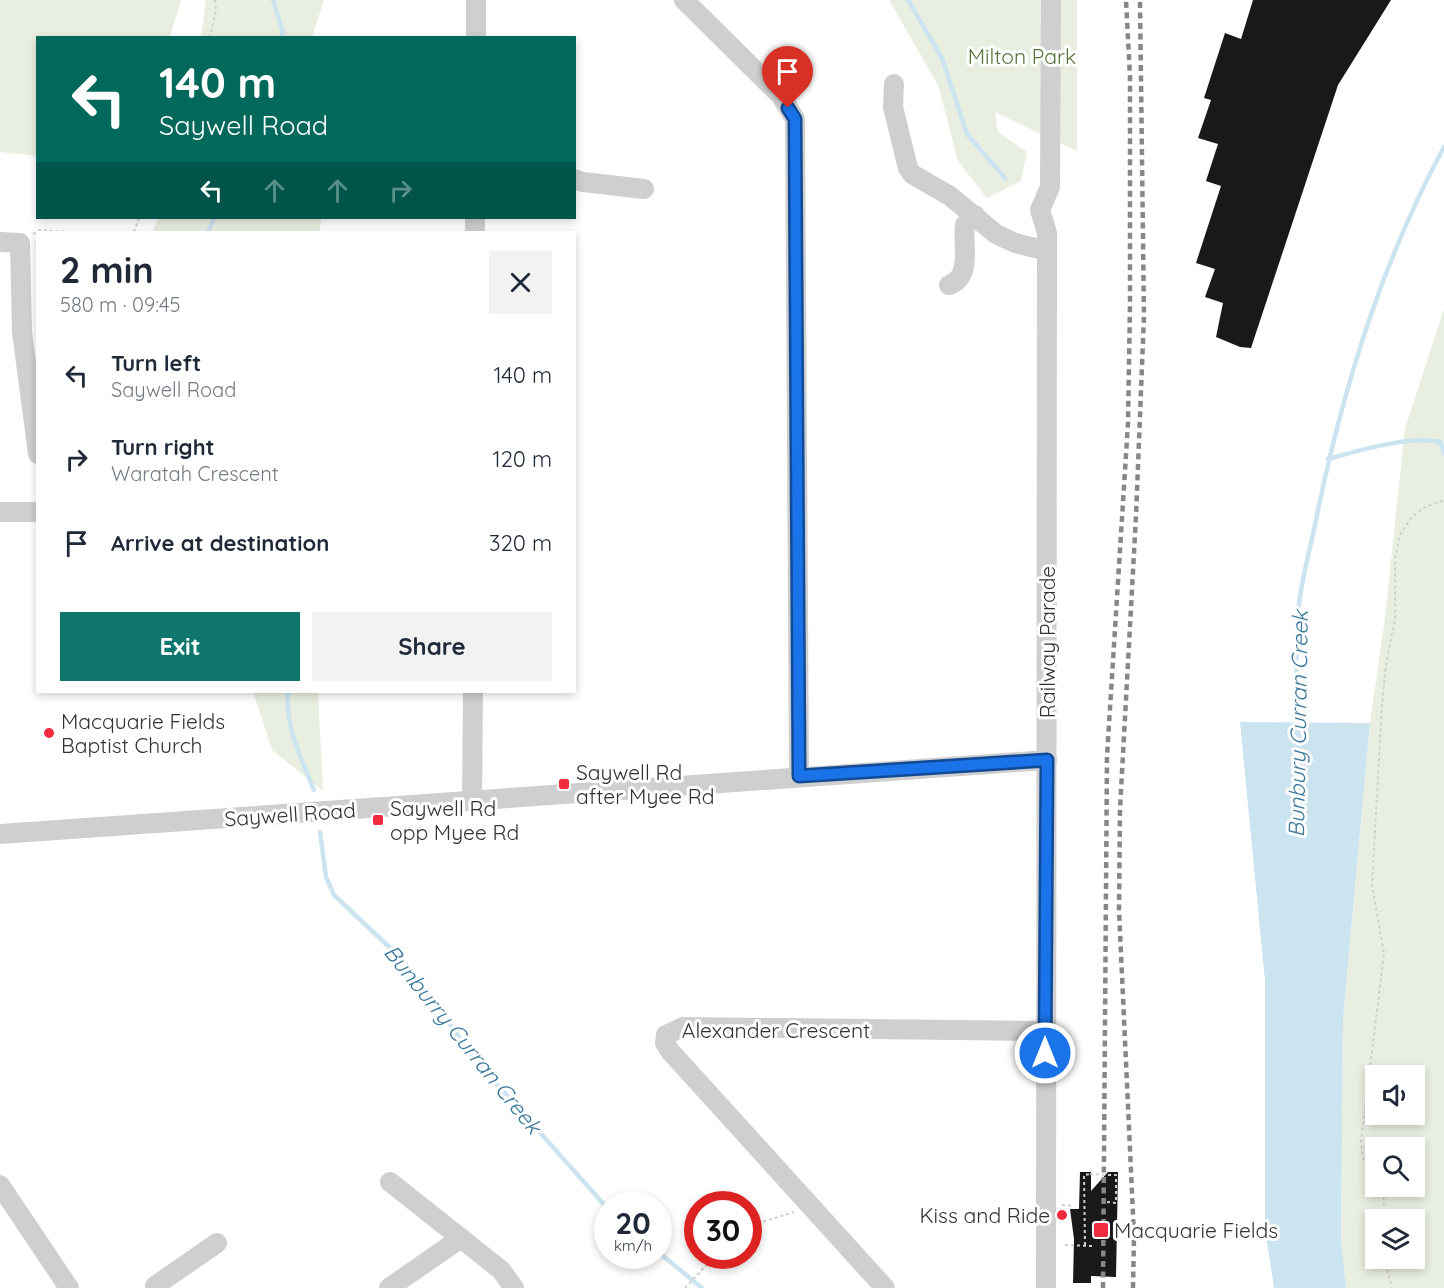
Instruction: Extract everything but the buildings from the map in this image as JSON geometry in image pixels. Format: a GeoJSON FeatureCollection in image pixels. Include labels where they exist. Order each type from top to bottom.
{"type":"FeatureCollection","features":[{"type":"Feature","properties":{"kind":"street"},"geometry":{"type":"LineString","coordinates":[[476,0],[476,36]]}},
{"type":"Feature","properties":{"kind":"street"},"geometry":{"type":"LineString","coordinates":[[684,0],[781,96],[795,119],[799,776]]}},
{"type":"Feature","properties":{"kind":"street","name":"Railway Parade"},"geometry":{"type":"LineString","coordinates":[[1046,1288],[1047,233],[1040,210],[1050,187],[1051,0]]}},
{"type":"Feature","properties":{"kind":"street"},"geometry":{"type":"LineString","coordinates":[[894,84],[893,106],[908,168],[975,215],[996,234],[1047,251]]}},
{"type":"Feature","properties":{"kind":"street"},"geometry":{"type":"LineString","coordinates":[[576,179],[644,189]]}},
{"type":"Feature","properties":{"kind":"street"},"geometry":{"type":"LineString","coordinates":[[949,285],[957,282],[963,274],[965,225],[975,215]]}},
{"type":"Feature","properties":{"kind":"street"},"geometry":{"type":"LineString","coordinates":[[0,242],[20,243],[22,332],[36,439]]}},
{"type":"Feature","properties":{"kind":"street"},"geometry":{"type":"LineString","coordinates":[[0,512],[36,512]]}},
{"type":"Feature","properties":{"kind":"street"},"geometry":{"type":"LineString","coordinates":[[472,801],[473,693]]}},
{"type":"Feature","properties":{"kind":"street","name":"Saywell Road"},"geometry":{"type":"LineString","coordinates":[[0,834],[1047,760]]}},
{"type":"Feature","properties":{"kind":"street","name":"Alexander Crescent"},"geometry":{"type":"LineString","coordinates":[[885,1288],[670,1051],[665,1043],[666,1035],[683,1027],[1045,1031]]}},
{"type":"Feature","properties":{"kind":"street"},"geometry":{"type":"LineString","coordinates":[[390,1182],[501,1270],[513,1288]]}},
{"type":"Feature","properties":{"kind":"street"},"geometry":{"type":"LineString","coordinates":[[0,1185],[69,1288]]}},
{"type":"Feature","properties":{"kind":"street"},"geometry":{"type":"LineString","coordinates":[[389,1288],[461,1238]]}},
{"type":"Feature","properties":{"kind":"street"},"geometry":{"type":"LineString","coordinates":[[154,1287],[217,1244]]}},
{"type":"Feature","properties":{"kind":"path"},"geometry":{"type":"LineString","coordinates":[[210,36],[216,10],[215,0]]}},
{"type":"Feature","properties":{"kind":"path"},"geometry":{"type":"LineString","coordinates":[[38,231],[54,231]]}},
{"type":"Feature","properties":{"kind":"path"},"geometry":{"type":"LineString","coordinates":[[20,243],[36,232]]}},
{"type":"Feature","properties":{"kind":"path"},"geometry":{"type":"LineString","coordinates":[[1365,1162],[1361,1142],[1384,953],[1372,886],[1382,704],[1395,620],[1395,558],[1400,535],[1411,518],[1423,508],[1444,500]]}},
{"type":"Feature","properties":{"kind":"path"},"geometry":{"type":"LineString","coordinates":[[1085,1245],[1084,1175],[1116,1175],[1116,1203],[1107,1202]]}},
{"type":"Feature","properties":{"kind":"path"},"geometry":{"type":"LineString","coordinates":[[1066,1205],[1074,1206]]}},
{"type":"Feature","properties":{"kind":"path"},"geometry":{"type":"LineString","coordinates":[[762,1222],[794,1212]]}},
{"type":"Feature","properties":{"kind":"path"},"geometry":{"type":"LineString","coordinates":[[1065,1245],[1092,1246]]}},
{"type":"Feature","properties":{"kind":"path"},"geometry":{"type":"LineString","coordinates":[[685,1288],[703,1269]]}},
{"type":"Feature","properties":{"kind":"path"},"geometry":{"type":"LineString","coordinates":[[1387,1269],[1392,1288]]}},
{"type":"Feature","properties":{"kind":"green space"},"geometry":{"type":"Polygon","coordinates":[[[0,0],[181,0],[170,36],[36,36],[36,156],[0,152],[0,0]]]}},
{"type":"Feature","properties":{"kind":"green space"},"geometry":{"type":"Polygon","coordinates":[[[206,0],[324,0],[312,36],[201,36],[206,0]]]}},
{"type":"Feature","properties":{"kind":"green space","name":"Milton Park"},"geometry":{"type":"Polygon","coordinates":[[[889,0],[1077,0],[1077,151],[995,112],[998,132],[1027,152],[1021,181],[987,198],[958,161],[938,85],[889,0]]]}},
{"type":"Feature","properties":{"kind":"green space"},"geometry":{"type":"Polygon","coordinates":[[[158,219],[322,219],[319,231],[153,231],[158,219]]]}},
{"type":"Feature","properties":{"kind":"green space"},"geometry":{"type":"Polygon","coordinates":[[[1444,309],[1444,1288],[1346,1288],[1341,1241],[1343,1019],[1370,723],[1385,618],[1405,428],[1444,309]]]}},
{"type":"Feature","properties":{"kind":"green space"},"geometry":{"type":"Polygon","coordinates":[[[253,693],[318,693],[323,791],[272,750],[253,693]]]}},
{"type":"Feature","properties":{"kind":"water"},"geometry":{"type":"Polygon","coordinates":[[[1240,722],[1370,723],[1343,1019],[1341,1240],[1346,1288],[1274,1288],[1265,1230],[1265,981],[1240,722]]]}},
{"type":"Feature","properties":{"kind":"waterway","name":"Bunburry Curran Creek"},"geometry":{"type":"LineString","coordinates":[[273,0],[283,32],[282,36]]}},
{"type":"Feature","properties":{"kind":"waterway","name":"Bunburry Curran Creek"},"geometry":{"type":"LineString","coordinates":[[908,0],[942,58],[967,134],[1005,178]]}},
{"type":"Feature","properties":{"kind":"waterway","name":"Bunbury Curran Creek"},"geometry":{"type":"LineString","coordinates":[[1297,728],[1299,602],[1338,424],[1351,376],[1383,282],[1421,191],[1444,147]]}},
{"type":"Feature","properties":{"kind":"waterway","name":"Bunburry Curran Creek"},"geometry":{"type":"LineString","coordinates":[[208,231],[214,219]]}},
{"type":"Feature","properties":{"kind":"waterway"},"geometry":{"type":"LineString","coordinates":[[1328,459],[1399,442],[1428,440],[1440,442],[1444,453]]}},
{"type":"Feature","properties":{"kind":"waterway","name":"Bunburry Curran Creek"},"geometry":{"type":"LineString","coordinates":[[288,693],[291,730],[314,790]]}},
{"type":"Feature","properties":{"kind":"waterway","name":"Bunburry Curran Creek"},"geometry":{"type":"LineString","coordinates":[[320,832],[326,877],[334,895],[404,961],[478,1063],[594,1193]]}},
{"type":"Feature","properties":{"kind":"waterway","name":"Bunburry Curran Creek"},"geometry":{"type":"LineString","coordinates":[[672,1263],[702,1288]]}},
{"type":"Feature","properties":{"kind":"railway"},"geometry":{"type":"LineString","coordinates":[[1103,1288],[1107,756],[1128,423],[1130,77],[1126,0]]}},
{"type":"Feature","properties":{"kind":"railway"},"geometry":{"type":"LineString","coordinates":[[1133,1288],[1134,1236],[1119,910],[1120,809],[1144,316],[1140,0]]}},
{"type":"Feature","properties":{"kind":"place","name":"Macquarie Fields Baptist Church"},"geometry":{"type":"Point","coordinates":[49,733]}},
{"type":"Feature","properties":{"kind":"place","name":"Saywell Rd after Myee Rd"},"geometry":{"type":"Point","coordinates":[564,784]}},
{"type":"Feature","properties":{"kind":"place","name":"Saywell Rd opp Myee Rd"},"geometry":{"type":"Point","coordinates":[378,820]}},
{"type":"Feature","properties":{"kind":"place","name":"Kiss and Ride"},"geometry":{"type":"Point","coordinates":[1062,1215]}},
{"type":"Feature","properties":{"kind":"place","name":"Macquarie Fields"},"geometry":{"type":"Point","coordinates":[1101,1230]}},
{"type":"Feature","properties":{"kind":"route"},"geometry":{"type":"LineString","coordinates":[[788,108],[795,119],[799,776],[1047,760],[1045,1053]]}}]}
